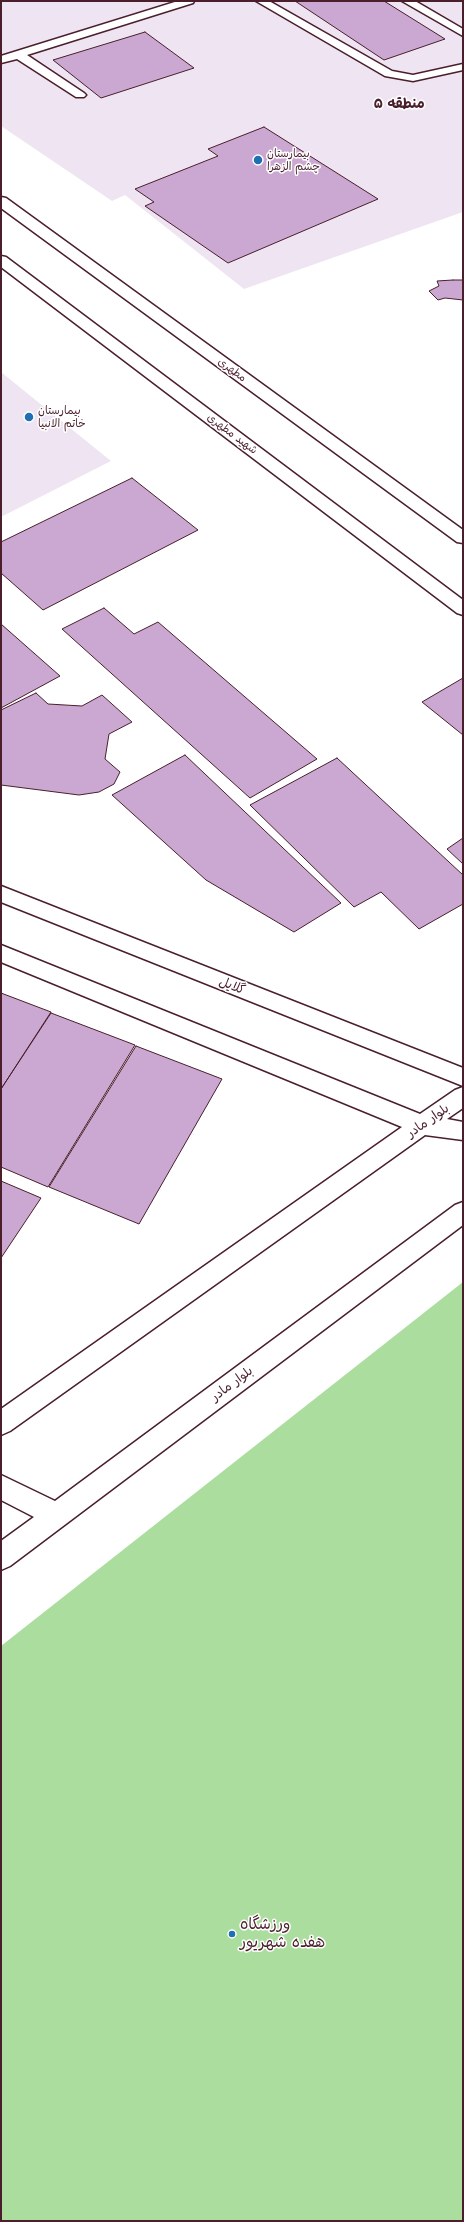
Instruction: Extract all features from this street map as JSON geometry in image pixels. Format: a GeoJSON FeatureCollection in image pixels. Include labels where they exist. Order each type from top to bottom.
{"type":"FeatureCollection","features":[{"type":"Feature","properties":{"kind":"street","name":"مطهری"},"geometry":{"type":"LineString","coordinates":[[1,201],[463,538]]}},
{"type":"Feature","properties":{"kind":"street","name":"شهید مطهری"},"geometry":{"type":"LineString","coordinates":[[1,260],[463,609]]}},
{"type":"Feature","properties":{"kind":"street","name":"گلایل"},"geometry":{"type":"LineString","coordinates":[[1,894],[463,1077]]}},
{"type":"Feature","properties":{"kind":"street"},"geometry":{"type":"LineString","coordinates":[[1,953],[422,1125],[463,1131]]}},
{"type":"Feature","properties":{"kind":"street","name":"بلوار مادر"},"geometry":{"type":"LineString","coordinates":[[1,1423],[463,1096]]}},
{"type":"Feature","properties":{"kind":"street","name":"بلوار مادر"},"geometry":{"type":"LineString","coordinates":[[1,1557],[463,1212]]}},
{"type":"Feature","properties":{"kind":"street"},"geometry":{"type":"LineString","coordinates":[[1,1487],[56,1515]]}},
{"type":"Feature","properties":{"kind":"lane"},"geometry":{"type":"LineString","coordinates":[[1,60],[189,1]]}},
{"type":"Feature","properties":{"kind":"lane"},"geometry":{"type":"LineString","coordinates":[[261,1],[389,74],[413,78],[463,67]]}},
{"type":"Feature","properties":{"kind":"lane"},"geometry":{"type":"LineString","coordinates":[[407,1],[463,32]]}},
{"type":"Feature","properties":{"kind":"lane"},"geometry":{"type":"LineString","coordinates":[[19,54],[80,95]]}},
{"type":"Feature","properties":{"kind":"shaded area","name":"بیمارستان چشم الزهرا"},"geometry":{"type":"Polygon","coordinates":[[[1,1],[463,1],[463,212],[244,289],[125,195],[112,201],[1,126],[1,1]]]}},
{"type":"Feature","properties":{"kind":"shaded area","name":"بیمارستان خاتم الانبیا"},"geometry":{"type":"Polygon","coordinates":[[[1,372],[111,461],[1,517],[1,372]]]}},
{"type":"Feature","properties":{"kind":"green space","name":"ورزشگاه هفده شهریور"},"geometry":{"type":"Polygon","coordinates":[[[463,1282],[463,2221],[1,2221],[1,1646],[463,1282]]]}},
{"type":"Feature","properties":{"kind":"building"},"geometry":{"type":"Polygon","coordinates":[[[295,1],[384,1],[445,39],[384,60],[295,1]]]}},
{"type":"Feature","properties":{"kind":"building"},"geometry":{"type":"Polygon","coordinates":[[[145,32],[194,68],[101,98],[53,60],[145,32]]]}},
{"type":"Feature","properties":{"kind":"building"},"geometry":{"type":"Polygon","coordinates":[[[264,127],[378,199],[228,263],[145,206],[154,202],[135,189],[218,156],[208,149],[264,127]]]}},
{"type":"Feature","properties":{"kind":"building"},"geometry":{"type":"Polygon","coordinates":[[[463,280],[463,300],[445,298],[438,300],[429,291],[439,286],[437,281],[463,280]]]}},
{"type":"Feature","properties":{"kind":"building"},"geometry":{"type":"Polygon","coordinates":[[[132,478],[198,530],[43,610],[1,573],[1,542],[132,478]]]}},
{"type":"Feature","properties":{"kind":"building"},"geometry":{"type":"Polygon","coordinates":[[[104,608],[134,634],[158,622],[317,759],[250,798],[62,629],[104,608]]]}},
{"type":"Feature","properties":{"kind":"building"},"geometry":{"type":"Polygon","coordinates":[[[1,624],[60,676],[1,708],[1,624]]]}},
{"type":"Feature","properties":{"kind":"building"},"geometry":{"type":"Polygon","coordinates":[[[463,678],[463,735],[422,702],[463,678]]]}},
{"type":"Feature","properties":{"kind":"building"},"geometry":{"type":"Polygon","coordinates":[[[36,693],[48,704],[82,706],[102,695],[132,722],[109,734],[105,759],[120,772],[114,784],[99,792],[79,795],[1,785],[1,710],[36,693]]]}},
{"type":"Feature","properties":{"kind":"building"},"geometry":{"type":"Polygon","coordinates":[[[185,755],[341,903],[294,932],[206,880],[112,795],[185,755]]]}},
{"type":"Feature","properties":{"kind":"building"},"geometry":{"type":"Polygon","coordinates":[[[337,758],[463,875],[463,904],[419,929],[381,892],[354,907],[250,805],[337,758]]]}},
{"type":"Feature","properties":{"kind":"building"},"geometry":{"type":"Polygon","coordinates":[[[463,838],[463,864],[447,849],[463,838]]]}},
{"type":"Feature","properties":{"kind":"building"},"geometry":{"type":"Polygon","coordinates":[[[1,993],[51,1012],[1,1089],[1,993]]]}},
{"type":"Feature","properties":{"kind":"building"},"geometry":{"type":"Polygon","coordinates":[[[51,1013],[135,1045],[48,1187],[1,1167],[1,1089],[51,1013]]]}},
{"type":"Feature","properties":{"kind":"building"},"geometry":{"type":"Polygon","coordinates":[[[136,1046],[222,1079],[139,1224],[49,1187],[136,1046]]]}},
{"type":"Feature","properties":{"kind":"building"},"geometry":{"type":"Polygon","coordinates":[[[1,1181],[41,1198],[1,1258],[1,1181]]]}},
{"type":"Feature","properties":{"kind":"place","name":"بیمارستان چشم الزهرا"},"geometry":{"type":"Point","coordinates":[258,160]}},
{"type":"Feature","properties":{"kind":"place","name":"بیمارستان خاتم الانبیا"},"geometry":{"type":"Point","coordinates":[29,417]}},
{"type":"Feature","properties":{"kind":"place","name":"ورزشگاه هفده شهریور"},"geometry":{"type":"Point","coordinates":[232,1934]}},
{"type":"Feature","properties":{"kind":"district","name":"منطقه ۵"},"geometry":{"type":"Point","coordinates":[399,104]}}]}
